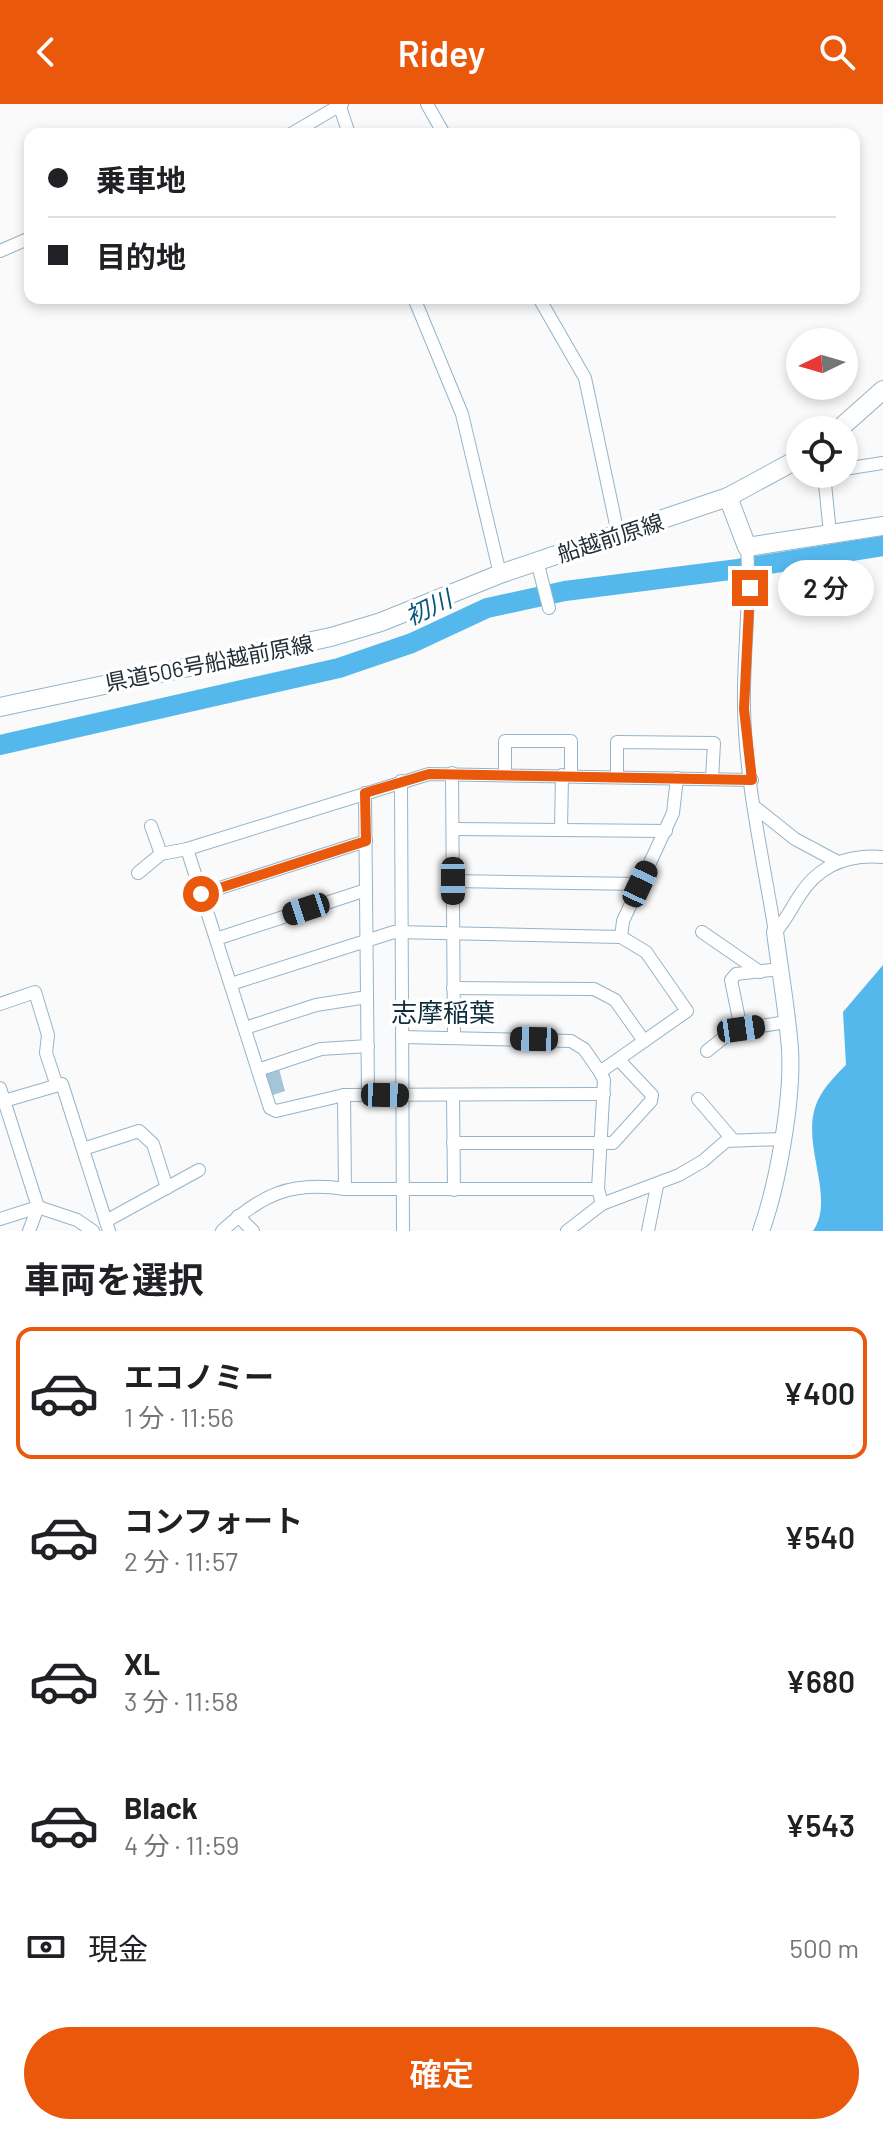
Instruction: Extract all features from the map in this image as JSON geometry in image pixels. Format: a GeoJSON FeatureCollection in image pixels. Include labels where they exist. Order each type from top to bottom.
{"type":"FeatureCollection","features":[{"type":"Feature","properties":{"kind":"main road"},"geometry":{"type":"LineString","coordinates":[[854,416],[883,390]]}},
{"type":"Feature","properties":{"kind":"main road","name":"船越前原線"},"geometry":{"type":"LineString","coordinates":[[416,608],[500,574],[728,497],[786,466]]}},
{"type":"Feature","properties":{"kind":"main road"},"geometry":{"type":"LineString","coordinates":[[728,497],[747,547],[883,526]]}},
{"type":"Feature","properties":{"kind":"main road","name":"県道506号船越前原線"},"geometry":{"type":"LineString","coordinates":[[0,707],[331,637],[416,608]]}},
{"type":"Feature","properties":{"kind":"street"},"geometry":{"type":"LineString","coordinates":[[427,104],[441,128]]}},
{"type":"Feature","properties":{"kind":"street"},"geometry":{"type":"LineString","coordinates":[[301,128],[340,105],[347,128]]}},
{"type":"Feature","properties":{"kind":"street"},"geometry":{"type":"LineString","coordinates":[[0,251],[24,241]]}},
{"type":"Feature","properties":{"kind":"street"},"geometry":{"type":"LineString","coordinates":[[416,304],[462,414],[500,574]]}},
{"type":"Feature","properties":{"kind":"street"},"geometry":{"type":"LineString","coordinates":[[542,304],[585,378],[618,534]]}},
{"type":"Feature","properties":{"kind":"street"},"geometry":{"type":"LineString","coordinates":[[858,467],[883,463]]}},
{"type":"Feature","properties":{"kind":"street"},"geometry":{"type":"LineString","coordinates":[[825,488],[830,533]]}},
{"type":"Feature","properties":{"kind":"street"},"geometry":{"type":"LineString","coordinates":[[747,547],[750,586],[744,709],[787,1022],[790,1077],[776,1179],[761,1231]]}},
{"type":"Feature","properties":{"kind":"street"},"geometry":{"type":"LineString","coordinates":[[537,561],[549,608]]}},
{"type":"Feature","properties":{"kind":"street"},"geometry":{"type":"LineString","coordinates":[[505,774],[505,741],[571,741],[561,829]]}},
{"type":"Feature","properties":{"kind":"street"},"geometry":{"type":"LineString","coordinates":[[617,777],[617,742],[714,743],[712,779]]}},
{"type":"Feature","properties":{"kind":"street"},"geometry":{"type":"LineString","coordinates":[[452,773],[454,1037]]}},
{"type":"Feature","properties":{"kind":"street"},"geometry":{"type":"LineString","coordinates":[[138,873],[161,854],[187,849],[429,774],[752,780]]}},
{"type":"Feature","properties":{"kind":"street"},"geometry":{"type":"LineString","coordinates":[[621,937],[623,921],[673,813],[677,778]]}},
{"type":"Feature","properties":{"kind":"street"},"geometry":{"type":"LineString","coordinates":[[401,781],[403,1231]]}},
{"type":"Feature","properties":{"kind":"street"},"geometry":{"type":"LineString","coordinates":[[365,793],[368,1095]]}},
{"type":"Feature","properties":{"kind":"street"},"geometry":{"type":"LineString","coordinates":[[756,808],[795,839],[838,862]]}},
{"type":"Feature","properties":{"kind":"street"},"geometry":{"type":"LineString","coordinates":[[152,828],[161,854]]}},
{"type":"Feature","properties":{"kind":"street"},"geometry":{"type":"LineString","coordinates":[[453,829],[666,831]]}},
{"type":"Feature","properties":{"kind":"street"},"geometry":{"type":"LineString","coordinates":[[201,894],[366,841]]}},
{"type":"Feature","properties":{"kind":"street"},"geometry":{"type":"LineString","coordinates":[[187,849],[270,1108],[276,1111],[344,1095],[604,1094]]}},
{"type":"Feature","properties":{"kind":"street"},"geometry":{"type":"LineString","coordinates":[[775,932],[810,882],[838,862],[853,857],[883,857]]}},
{"type":"Feature","properties":{"kind":"street"},"geometry":{"type":"LineString","coordinates":[[453,881],[640,884]]}},
{"type":"Feature","properties":{"kind":"street"},"geometry":{"type":"LineString","coordinates":[[216,939],[366,890]]}},
{"type":"Feature","properties":{"kind":"street"},"geometry":{"type":"LineString","coordinates":[[231,984],[367,940],[402,932],[621,937],[646,952],[687,1011],[600,1072]]}},
{"type":"Feature","properties":{"kind":"street"},"geometry":{"type":"LineString","coordinates":[[702,932],[760,972]]}},
{"type":"Feature","properties":{"kind":"street"},"geometry":{"type":"LineString","coordinates":[[738,1026],[731,980],[736,974],[780,969]]}},
{"type":"Feature","properties":{"kind":"street"},"geometry":{"type":"LineString","coordinates":[[453,988],[594,989],[615,1000],[644,1041]]}},
{"type":"Feature","properties":{"kind":"street"},"geometry":{"type":"LineString","coordinates":[[0,1004],[35,992],[48,1035],[46,1053],[56,1083]]}},
{"type":"Feature","properties":{"kind":"street"},"geometry":{"type":"LineString","coordinates":[[245,1028],[316,1005],[367,997]]}},
{"type":"Feature","properties":{"kind":"street"},"geometry":{"type":"LineString","coordinates":[[707,1051],[738,1026],[787,1022]]}},
{"type":"Feature","properties":{"kind":"street"},"geometry":{"type":"LineString","coordinates":[[402,1037],[571,1041],[584,1049],[600,1072],[604,1094],[598,1189],[602,1204]]}},
{"type":"Feature","properties":{"kind":"street"},"geometry":{"type":"LineString","coordinates":[[258,1070],[321,1049],[368,1046]]}},
{"type":"Feature","properties":{"kind":"street"},"geometry":{"type":"LineString","coordinates":[[453,1143],[613,1143],[651,1101],[652,1095],[619,1060]]}},
{"type":"Feature","properties":{"kind":"street"},"geometry":{"type":"LineString","coordinates":[[29,1231],[38,1207],[2,1094],[62,1084],[108,1226],[199,1170]]}},
{"type":"Feature","properties":{"kind":"street"},"geometry":{"type":"LineString","coordinates":[[344,1095],[345,1189]]}},
{"type":"Feature","properties":{"kind":"street"},"geometry":{"type":"LineString","coordinates":[[453,1095],[454,1190]]}},
{"type":"Feature","properties":{"kind":"street"},"geometry":{"type":"LineString","coordinates":[[698,1099],[733,1140]]}},
{"type":"Feature","properties":{"kind":"street"},"geometry":{"type":"LineString","coordinates":[[83,1149],[139,1131],[153,1144],[167,1188]]}},
{"type":"Feature","properties":{"kind":"street"},"geometry":{"type":"LineString","coordinates":[[567,1231],[602,1204],[657,1186],[703,1161],[726,1141],[781,1139]]}},
{"type":"Feature","properties":{"kind":"street"},"geometry":{"type":"LineString","coordinates":[[222,1231],[238,1216],[282,1190],[306,1185],[403,1190],[598,1189]]}},
{"type":"Feature","properties":{"kind":"street"},"geometry":{"type":"LineString","coordinates":[[648,1231],[657,1186]]}},
{"type":"Feature","properties":{"kind":"street"},"geometry":{"type":"LineString","coordinates":[[0,1219],[38,1207],[77,1220],[93,1231]]}},
{"type":"Feature","properties":{"kind":"street"},"geometry":{"type":"LineString","coordinates":[[238,1216],[253,1231]]}},
{"type":"Feature","properties":{"kind":"water"},"geometry":{"type":"Polygon","coordinates":[[[883,965],[883,1231],[813,1231],[821,1202],[812,1133],[813,1116],[824,1090],[846,1065],[843,1012],[883,965]]]}},
{"type":"Feature","properties":{"kind":"building"},"geometry":{"type":"Polygon","coordinates":[[[279,1069],[285,1091],[270,1096],[266,1074],[279,1069]]]}},
{"type":"Feature","properties":{"kind":"waterway","name":"初川"},"geometry":{"type":"LineString","coordinates":[[0,745],[339,668],[412,643],[487,608],[565,591],[738,569],[883,546]]}},
{"type":"Feature","properties":{"kind":"district","name":"志摩稲葉"},"geometry":{"type":"Point","coordinates":[443,1011]}},
{"type":"Feature","properties":{"kind":"route"},"geometry":{"type":"LineString","coordinates":[[201,894],[366,841],[365,793],[429,774],[752,780],[744,709],[750,588]]}}]}
